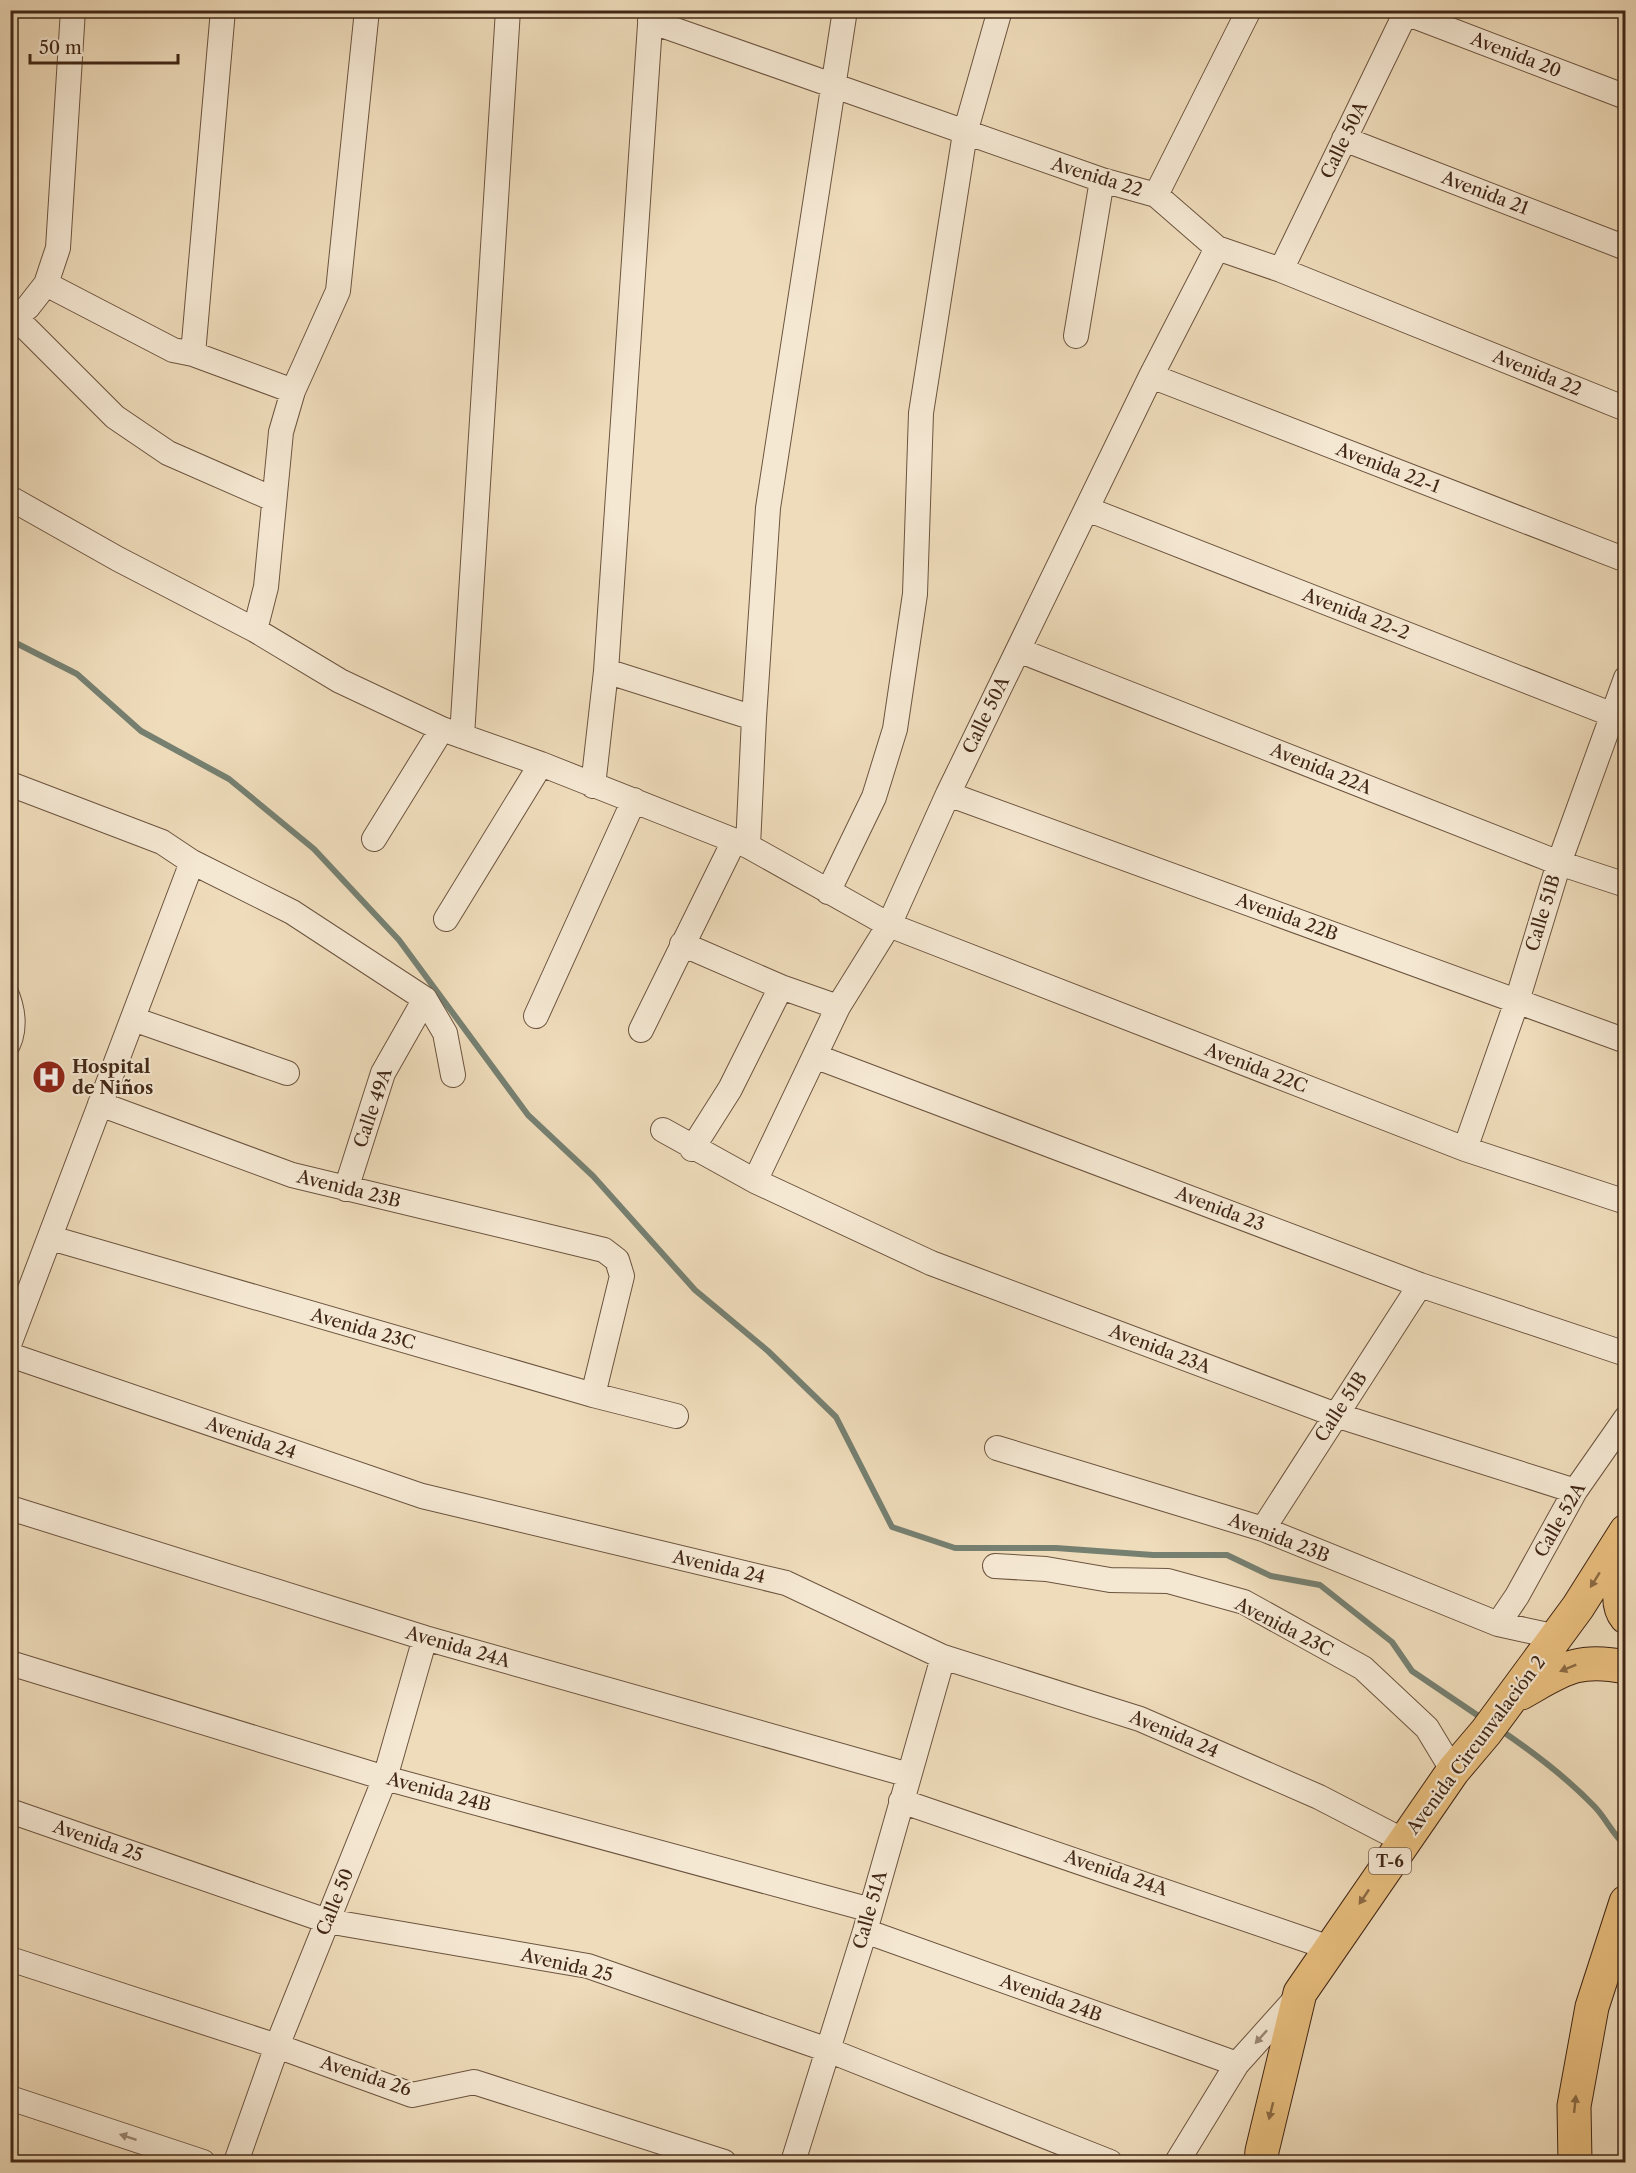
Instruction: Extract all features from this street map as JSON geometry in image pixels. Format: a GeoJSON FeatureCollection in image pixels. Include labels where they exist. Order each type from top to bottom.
{"type":"FeatureCollection","features":[{"type":"Feature","properties":{"kind":"highway","name":"Avenida Circunvalación 2"},"geometry":{"type":"LineString","coordinates":[[1261,2163],[1300,1993],[1453,1771],[1499,1716],[1557,1637],[1626,1531]]}},
{"type":"Feature","properties":{"kind":"highway"},"geometry":{"type":"LineString","coordinates":[[1626,1560],[1620,1582],[1621,1611],[1626,1617]]}},
{"type":"Feature","properties":{"kind":"highway"},"geometry":{"type":"LineString","coordinates":[[1557,1637],[1596,1641],[1626,1659]]}},
{"type":"Feature","properties":{"kind":"highway"},"geometry":{"type":"LineString","coordinates":[[1499,1716],[1576,1664],[1597,1662],[1626,1667]]}},
{"type":"Feature","properties":{"kind":"highway"},"geometry":{"type":"LineString","coordinates":[[1575,2163],[1574,2106],[1592,2007],[1626,1902]]}},
{"type":"Feature","properties":{"kind":"street"},"geometry":{"type":"LineString","coordinates":[[73,10],[58,248],[46,284],[28,307],[13,319],[115,417],[168,453],[273,499]]}},
{"type":"Feature","properties":{"kind":"street"},"geometry":{"type":"LineString","coordinates":[[193,354],[224,10]]}},
{"type":"Feature","properties":{"kind":"street"},"geometry":{"type":"LineString","coordinates":[[255,630],[266,587],[281,432],[293,391],[338,291],[367,10]]}},
{"type":"Feature","properties":{"kind":"street"},"geometry":{"type":"LineString","coordinates":[[374,838],[452,733],[508,10]]}},
{"type":"Feature","properties":{"kind":"street"},"geometry":{"type":"LineString","coordinates":[[641,1030],[682,944],[741,843],[754,718],[768,508],[845,10]]}},
{"type":"Feature","properties":{"kind":"street"},"geometry":{"type":"LineString","coordinates":[[828,892],[874,797],[895,729],[915,594],[921,413],[965,133],[1000,10]]}},
{"type":"Feature","properties":{"kind":"street"},"geometry":{"type":"LineString","coordinates":[[1156,195],[1249,10]]}},
{"type":"Feature","properties":{"kind":"street","name":"Avenida 20"},"geometry":{"type":"LineString","coordinates":[[1407,12],[1626,98]]}},
{"type":"Feature","properties":{"kind":"street","name":"Calle 50A"},"geometry":{"type":"LineString","coordinates":[[1281,270],[1407,12]]}},
{"type":"Feature","properties":{"kind":"street"},"geometry":{"type":"LineString","coordinates":[[593,786],[606,672],[650,16]]}},
{"type":"Feature","properties":{"kind":"street","name":"Avenida 22"},"geometry":{"type":"LineString","coordinates":[[650,16],[833,87],[1102,180],[1156,195],[1217,248],[1281,270],[1626,409]]}},
{"type":"Feature","properties":{"kind":"street","name":"Avenida 21"},"geometry":{"type":"LineString","coordinates":[[1344,139],[1626,248]]}},
{"type":"Feature","properties":{"kind":"street"},"geometry":{"type":"LineString","coordinates":[[1076,336],[1102,180]]}},
{"type":"Feature","properties":{"kind":"street","name":"Calle 50A"},"geometry":{"type":"LineString","coordinates":[[755,1181],[817,1057],[838,1007],[889,925],[948,794],[1151,376],[1217,248]]}},
{"type":"Feature","properties":{"kind":"street"},"geometry":{"type":"LineString","coordinates":[[46,284],[172,350],[193,354],[293,391]]}},
{"type":"Feature","properties":{"kind":"street","name":"Avenida 22-1"},"geometry":{"type":"LineString","coordinates":[[1151,376],[1626,560]]}},
{"type":"Feature","properties":{"kind":"street","name":"Avenida 22C"},"geometry":{"type":"LineString","coordinates":[[10,498],[118,560],[255,630],[340,681],[452,733],[541,764],[741,843],[889,925],[1465,1149],[1626,1202]]}},
{"type":"Feature","properties":{"kind":"street","name":"Avenida 22-2"},"geometry":{"type":"LineString","coordinates":[[1087,509],[1619,717]]}},
{"type":"Feature","properties":{"kind":"street","name":"Avenida 22A"},"geometry":{"type":"LineString","coordinates":[[1018,650],[1558,863],[1626,885]]}},
{"type":"Feature","properties":{"kind":"street"},"geometry":{"type":"LineString","coordinates":[[606,672],[754,718]]}},
{"type":"Feature","properties":{"kind":"street","name":"Calle 51B"},"geometry":{"type":"LineString","coordinates":[[1465,1149],[1517,1001],[1558,863],[1619,717],[1626,678]]}},
{"type":"Feature","properties":{"kind":"street"},"geometry":{"type":"LineString","coordinates":[[446,919],[541,764]]}},
{"type":"Feature","properties":{"kind":"street"},"geometry":{"type":"LineString","coordinates":[[10,784],[162,842],[192,862],[292,912],[425,999],[445,1033],[453,1075]]}},
{"type":"Feature","properties":{"kind":"street","name":"Avenida 22B"},"geometry":{"type":"LineString","coordinates":[[948,794],[1626,1041]]}},
{"type":"Feature","properties":{"kind":"street"},"geometry":{"type":"LineString","coordinates":[[536,1016],[634,800]]}},
{"type":"Feature","properties":{"kind":"street"},"geometry":{"type":"LineString","coordinates":[[10,1342],[192,862]]}},
{"type":"Feature","properties":{"kind":"street"},"geometry":{"type":"LineString","coordinates":[[682,944],[780,987],[838,1007]]}},
{"type":"Feature","properties":{"kind":"street"},"geometry":{"type":"LineString","coordinates":[[692,1149],[730,1089],[780,987]]}},
{"type":"Feature","properties":{"kind":"street","name":"Calle 49A"},"geometry":{"type":"LineString","coordinates":[[346,1189],[383,1073],[425,999]]}},
{"type":"Feature","properties":{"kind":"street"},"geometry":{"type":"LineString","coordinates":[[133,1019],[287,1073]]}},
{"type":"Feature","properties":{"kind":"street","name":"Avenida 23"},"geometry":{"type":"LineString","coordinates":[[817,1057],[1420,1285],[1626,1354]]}},
{"type":"Feature","properties":{"kind":"street","name":"Avenida 23B"},"geometry":{"type":"LineString","coordinates":[[100,1104],[292,1175],[604,1250],[617,1260],[622,1276],[593,1395]]}},
{"type":"Feature","properties":{"kind":"street","name":"Avenida 23A"},"geometry":{"type":"LineString","coordinates":[[663,1130],[692,1149],[755,1181],[931,1263],[1336,1415],[1575,1491]]}},
{"type":"Feature","properties":{"kind":"street","name":"Avenida 23C"},"geometry":{"type":"LineString","coordinates":[[51,1238],[593,1395],[676,1416]]}},
{"type":"Feature","properties":{"kind":"street","name":"Calle 51B"},"geometry":{"type":"LineString","coordinates":[[1263,1529],[1420,1285]]}},
{"type":"Feature","properties":{"kind":"street","name":"Avenida 24"},"geometry":{"type":"LineString","coordinates":[[10,1355],[422,1496],[786,1583],[944,1657],[1140,1719],[1319,1797],[1404,1841]]}},
{"type":"Feature","properties":{"kind":"street","name":"Calle 52A"},"geometry":{"type":"LineString","coordinates":[[1498,1624],[1517,1596],[1575,1491],[1626,1418]]}},
{"type":"Feature","properties":{"kind":"street","name":"Avenida 23B"},"geometry":{"type":"LineString","coordinates":[[998,1448],[1263,1529],[1498,1624],[1557,1637]]}},
{"type":"Feature","properties":{"kind":"street","name":"Avenida 24A"},"geometry":{"type":"LineString","coordinates":[[10,1508],[425,1638],[909,1775]]}},
{"type":"Feature","properties":{"kind":"street","name":"Avenida 23C"},"geometry":{"type":"LineString","coordinates":[[995,1566],[1046,1569],[1110,1580],[1168,1581],[1244,1602],[1363,1668],[1427,1728],[1453,1771]]}},
{"type":"Feature","properties":{"kind":"street","name":"Calle 50"},"geometry":{"type":"LineString","coordinates":[[236,2163],[277,2046],[385,1778],[425,1638]]}},
{"type":"Feature","properties":{"kind":"street","name":"Calle 51A"},"geometry":{"type":"LineString","coordinates":[[793,2163],[868,1920],[944,1657]]}},
{"type":"Feature","properties":{"kind":"street","name":"Avenida 24B"},"geometry":{"type":"LineString","coordinates":[[10,1663],[385,1778],[868,1920],[1237,2064]]}},
{"type":"Feature","properties":{"kind":"street","name":"Avenida 24A"},"geometry":{"type":"LineString","coordinates":[[901,1801],[1330,1947]]}},
{"type":"Feature","properties":{"kind":"street","name":"Avenida 25"},"geometry":{"type":"LineString","coordinates":[[10,1811],[327,1921],[588,1966],[828,2050],[1110,2163]]}},
{"type":"Feature","properties":{"kind":"street","name":"Avenida 26"},"geometry":{"type":"LineString","coordinates":[[10,1959],[277,2046],[412,2095],[474,2082],[724,2163]]}},
{"type":"Feature","properties":{"kind":"street"},"geometry":{"type":"LineString","coordinates":[[1177,2163],[1237,2064],[1300,1993]]}},
{"type":"Feature","properties":{"kind":"street"},"geometry":{"type":"LineString","coordinates":[[10,2098],[176,2158],[203,2163]]}},
{"type":"Feature","properties":{"kind":"lane"},"geometry":{"type":"LineString","coordinates":[[10,987],[19,1015],[15,1046],[10,1053]]}},
{"type":"Feature","properties":{"kind":"waterway"},"geometry":{"type":"LineString","coordinates":[[10,640],[77,674],[141,731],[229,779],[314,849],[399,940],[528,1115],[593,1176],[695,1290],[768,1351],[836,1417],[892,1527],[955,1548],[1056,1548],[1153,1555],[1227,1555],[1271,1576],[1320,1585],[1392,1642],[1412,1671],[1483,1719]]}},
{"type":"Feature","properties":{"kind":"waterway"},"geometry":{"type":"LineString","coordinates":[[1499,1729],[1572,1785],[1598,1811],[1626,1846]]}},
{"type":"Feature","properties":{"kind":"place","name":"Hospital de Niños"},"geometry":{"type":"Point","coordinates":[49,1077]}}]}
